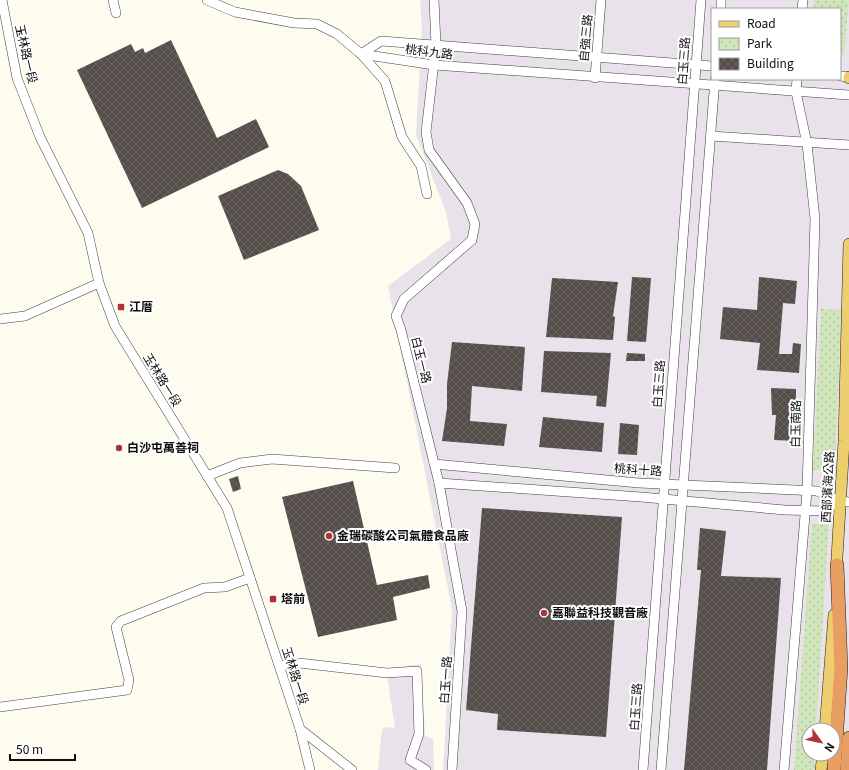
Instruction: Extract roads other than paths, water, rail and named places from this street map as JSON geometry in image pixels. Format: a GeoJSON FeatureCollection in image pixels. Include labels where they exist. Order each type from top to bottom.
{"type":"FeatureCollection","features":[{"type":"Feature","properties":{"kind":"highway"},"geometry":{"type":"LineString","coordinates":[[834,770],[841,668],[837,565]]}},
{"type":"Feature","properties":{"kind":"highway"},"geometry":{"type":"LineString","coordinates":[[846,770],[849,738]]}},
{"type":"Feature","properties":{"kind":"main road","name":"西部濱海公路"},"geometry":{"type":"LineString","coordinates":[[826,722],[837,565],[845,501],[844,441],[849,244]]}},
{"type":"Feature","properties":{"kind":"street","name":"玉林路一段"},"geometry":{"type":"LineString","coordinates":[[2,0],[17,78],[40,137],[88,233],[99,283],[115,326],[227,508],[300,729],[310,770]]}},
{"type":"Feature","properties":{"kind":"street"},"geometry":{"type":"LineString","coordinates":[[113,0],[116,13]]}},
{"type":"Feature","properties":{"kind":"street"},"geometry":{"type":"LineString","coordinates":[[208,0],[235,12],[294,23],[318,24],[337,34],[361,54],[385,81],[402,137],[421,166],[427,194]]}},
{"type":"Feature","properties":{"kind":"street","name":"白玉一路"},"geometry":{"type":"LineString","coordinates":[[434,0],[436,45],[426,132],[429,150],[467,203],[475,224],[472,240],[404,299],[396,316],[401,330],[439,483],[462,611],[452,770]]}},
{"type":"Feature","properties":{"kind":"street","name":"自強三路"},"geometry":{"type":"LineString","coordinates":[[595,78],[601,0]]}},
{"type":"Feature","properties":{"kind":"street","name":"白玉三路"},"geometry":{"type":"LineString","coordinates":[[643,770],[701,0]]}},
{"type":"Feature","properties":{"kind":"street","name":"桃科九路"},"geometry":{"type":"LineString","coordinates":[[361,54],[381,41],[597,56],[711,66]]}},
{"type":"Feature","properties":{"kind":"street","name":"桃科九路"},"geometry":{"type":"LineString","coordinates":[[361,54],[434,66],[695,84],[715,82],[796,92],[849,95]]}},
{"type":"Feature","properties":{"kind":"street","name":"白玉南路"},"geometry":{"type":"LineString","coordinates":[[784,770],[807,491],[816,219],[807,144],[796,92],[797,80]]}},
{"type":"Feature","properties":{"kind":"street"},"geometry":{"type":"LineString","coordinates":[[661,770],[715,82]]}},
{"type":"Feature","properties":{"kind":"street"},"geometry":{"type":"LineString","coordinates":[[711,136],[849,146]]}},
{"type":"Feature","properties":{"kind":"street"},"geometry":{"type":"LineString","coordinates":[[0,319],[25,316],[99,283]]}},
{"type":"Feature","properties":{"kind":"street"},"geometry":{"type":"LineString","coordinates":[[207,476],[240,463],[272,459],[395,468]]}},
{"type":"Feature","properties":{"kind":"street","name":"桃科十路"},"geometry":{"type":"LineString","coordinates":[[434,464],[664,484],[818,491],[845,501]]}},
{"type":"Feature","properties":{"kind":"street"},"geometry":{"type":"LineString","coordinates":[[439,483],[823,511],[845,501]]}},
{"type":"Feature","properties":{"kind":"street"},"geometry":{"type":"LineString","coordinates":[[0,707],[127,690],[129,680],[116,627],[121,621],[204,588],[225,587],[250,578]]}},
{"type":"Feature","properties":{"kind":"street"},"geometry":{"type":"LineString","coordinates":[[280,666],[299,664],[387,673],[417,671],[419,734],[410,760],[426,770]]}},
{"type":"Feature","properties":{"kind":"street"},"geometry":{"type":"LineString","coordinates":[[300,729],[352,770]]}},
{"type":"Feature","properties":{"kind":"place","name":"江厝"},"geometry":{"type":"Point","coordinates":[121,307]}},
{"type":"Feature","properties":{"kind":"place","name":"白沙屯萬善祠"},"geometry":{"type":"Point","coordinates":[119,448]}},
{"type":"Feature","properties":{"kind":"place","name":"金瑞碳酸公司氣體食品廠"},"geometry":{"type":"Point","coordinates":[329,536]}},
{"type":"Feature","properties":{"kind":"place","name":"塔前"},"geometry":{"type":"Point","coordinates":[273,599]}},
{"type":"Feature","properties":{"kind":"place","name":"嘉聯益科技觀音廠"},"geometry":{"type":"Point","coordinates":[544,613]}}]}
